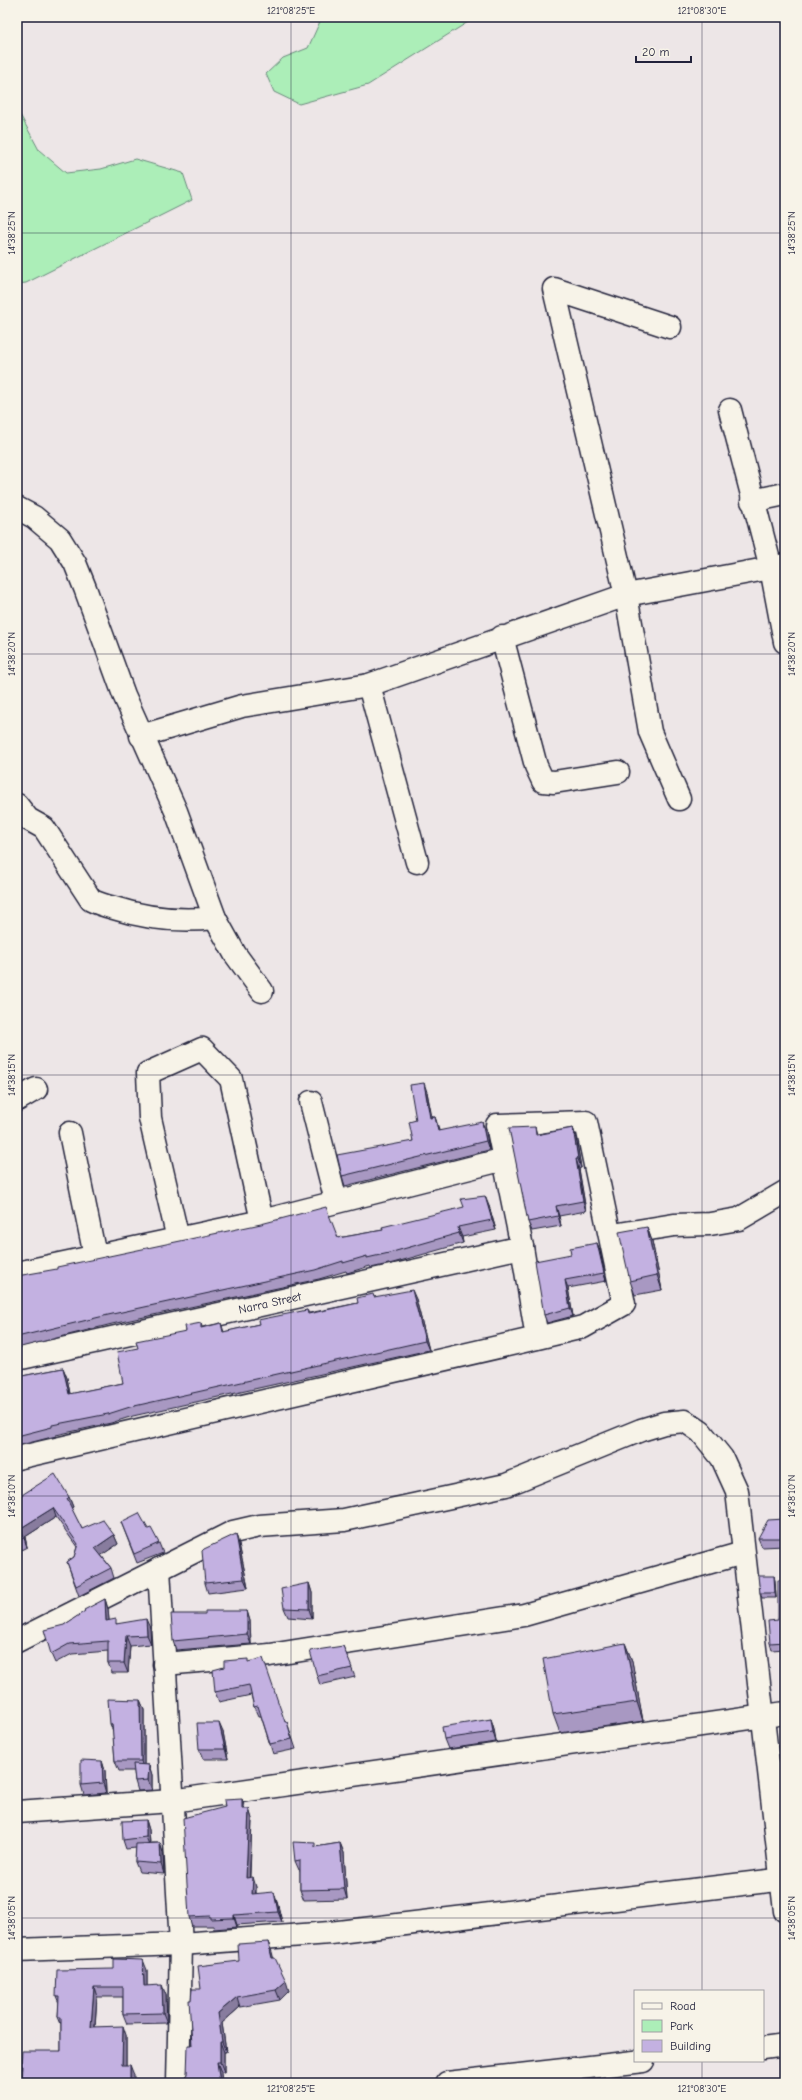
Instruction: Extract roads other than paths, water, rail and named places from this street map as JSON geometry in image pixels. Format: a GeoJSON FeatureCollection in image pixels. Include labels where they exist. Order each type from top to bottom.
{"type":"FeatureCollection","features":[{"type":"Feature","properties":{"kind":"street"},"geometry":{"type":"LineString","coordinates":[[670,327],[554,289],[626,595],[650,732],[679,799]]}},
{"type":"Feature","properties":{"kind":"street"},"geometry":{"type":"LineString","coordinates":[[730,410],[752,501],[778,566],[785,642]]}},
{"type":"Feature","properties":{"kind":"street"},"geometry":{"type":"LineString","coordinates":[[752,501],[785,494]]}},
{"type":"Feature","properties":{"kind":"street"},"geometry":{"type":"LineString","coordinates":[[17,508],[34,517],[60,539],[74,563],[88,595],[124,695],[141,736],[176,811],[215,918],[235,954],[262,991]]}},
{"type":"Feature","properties":{"kind":"street"},"geometry":{"type":"LineString","coordinates":[[141,736],[242,706],[369,685],[502,637],[626,595],[778,566]]}},
{"type":"Feature","properties":{"kind":"street"},"geometry":{"type":"LineString","coordinates":[[502,637],[536,766],[543,781],[554,782],[618,772]]}},
{"type":"Feature","properties":{"kind":"street"},"geometry":{"type":"LineString","coordinates":[[369,685],[417,862]]}},
{"type":"Feature","properties":{"kind":"street"},"geometry":{"type":"LineString","coordinates":[[17,805],[28,819],[44,828],[91,900],[100,905],[153,919],[171,921],[215,918]]}},
{"type":"Feature","properties":{"kind":"street"},"geometry":{"type":"LineString","coordinates":[[178,1239],[150,1118],[148,1073],[202,1050],[231,1080],[262,1221]]}},
{"type":"Feature","properties":{"kind":"street"},"geometry":{"type":"LineString","coordinates":[[17,1100],[36,1089]]}},
{"type":"Feature","properties":{"kind":"street"},"geometry":{"type":"LineString","coordinates":[[311,1102],[336,1201]]}},
{"type":"Feature","properties":{"kind":"street"},"geometry":{"type":"LineString","coordinates":[[17,1458],[537,1338],[583,1327],[624,1304],[586,1122],[497,1125],[522,1248],[537,1338]]}},
{"type":"Feature","properties":{"kind":"street"},"geometry":{"type":"LineString","coordinates":[[70,1134],[95,1256]]}},
{"type":"Feature","properties":{"kind":"street"},"geometry":{"type":"LineString","coordinates":[[17,1273],[262,1221],[505,1159]]}},
{"type":"Feature","properties":{"kind":"street"},"geometry":{"type":"LineString","coordinates":[[610,1236],[674,1225],[710,1224],[739,1219],[785,1192]]}},
{"type":"Feature","properties":{"kind":"street","name":"Narra Street"},"geometry":{"type":"LineString","coordinates":[[17,1359],[522,1248]]}},
{"type":"Feature","properties":{"kind":"street"},"geometry":{"type":"LineString","coordinates":[[17,1641],[233,1532],[259,1526],[344,1520],[506,1485],[641,1430],[664,1423],[685,1421],[701,1432],[722,1458],[737,1491],[743,1553],[784,1880],[785,1910]]}},
{"type":"Feature","properties":{"kind":"street"},"geometry":{"type":"LineString","coordinates":[[164,1664],[270,1655],[524,1615],[743,1553]]}},
{"type":"Feature","properties":{"kind":"street"},"geometry":{"type":"LineString","coordinates":[[159,1569],[181,1944],[178,2083]]}},
{"type":"Feature","properties":{"kind":"street"},"geometry":{"type":"LineString","coordinates":[[17,1812],[172,1801],[785,1713]]}},
{"type":"Feature","properties":{"kind":"street"},"geometry":{"type":"LineString","coordinates":[[17,1950],[181,1944],[330,1933],[784,1880]]}},
{"type":"Feature","properties":{"kind":"street"},"geometry":{"type":"LineString","coordinates":[[764,2048],[785,2045]]}},
{"type":"Feature","properties":{"kind":"street"},"geometry":{"type":"LineString","coordinates":[[447,2083],[635,2062]]}}]}
